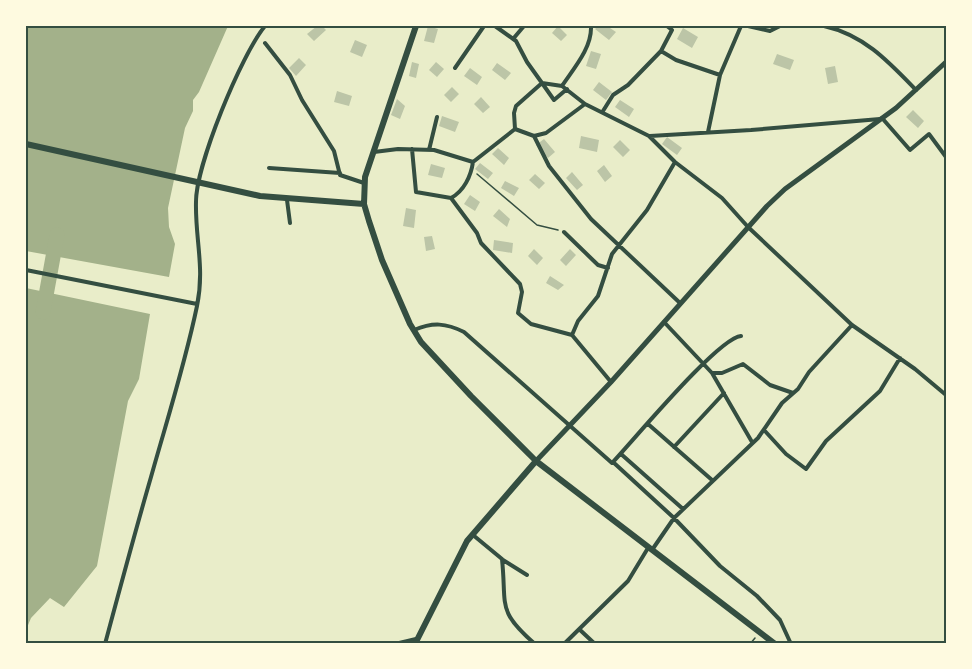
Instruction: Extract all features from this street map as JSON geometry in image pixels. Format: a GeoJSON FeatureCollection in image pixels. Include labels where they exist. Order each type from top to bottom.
{"type":"FeatureCollection","features":[{"type":"Feature","properties":{"kind":"main road"},"geometry":{"type":"LineString","coordinates":[[416,26],[373,152],[365,183],[364,204],[382,260],[414,330],[471,396],[536,461],[775,644]]}},
{"type":"Feature","properties":{"kind":"main road"},"geometry":{"type":"LineString","coordinates":[[416,641],[472,535],[748,227],[785,189],[916,90],[946,62]]}},
{"type":"Feature","properties":{"kind":"main road"},"geometry":{"type":"LineString","coordinates":[[26,144],[287,200],[364,204]]}},
{"type":"Feature","properties":{"kind":"street"},"geometry":{"type":"LineString","coordinates":[[105,644],[182,370],[197,304],[202,269],[196,181],[251,42],[264,26]]}},
{"type":"Feature","properties":{"kind":"street"},"geometry":{"type":"LineString","coordinates":[[455,68],[484,26]]}},
{"type":"Feature","properties":{"kind":"street"},"geometry":{"type":"LineString","coordinates":[[495,26],[513,39],[554,100],[567,89]]}},
{"type":"Feature","properties":{"kind":"street"},"geometry":{"type":"LineString","coordinates":[[513,39],[524,26]]}},
{"type":"Feature","properties":{"kind":"street"},"geometry":{"type":"LineString","coordinates":[[562,86],[584,54],[591,37],[591,26]]}},
{"type":"Feature","properties":{"kind":"street"},"geometry":{"type":"LineString","coordinates":[[603,111],[613,95],[628,85],[660,51],[672,30],[667,26]]}},
{"type":"Feature","properties":{"kind":"street"},"geometry":{"type":"LineString","coordinates":[[708,132],[720,75],[741,26]]}},
{"type":"Feature","properties":{"kind":"street"},"geometry":{"type":"LineString","coordinates":[[748,26],[770,31],[780,26]]}},
{"type":"Feature","properties":{"kind":"street"},"geometry":{"type":"LineString","coordinates":[[824,26],[859,38],[877,50],[916,90]]}},
{"type":"Feature","properties":{"kind":"street"},"geometry":{"type":"LineString","coordinates":[[265,43],[290,75],[302,100],[334,150],[340,173],[347,179],[365,183]]}},
{"type":"Feature","properties":{"kind":"street"},"geometry":{"type":"LineString","coordinates":[[660,51],[676,60],[720,75]]}},
{"type":"Feature","properties":{"kind":"street"},"geometry":{"type":"LineString","coordinates":[[542,83],[562,86],[585,104],[649,136],[675,162],[722,198],[748,227],[827,298],[852,325],[900,358],[946,395]]}},
{"type":"Feature","properties":{"kind":"street"},"geometry":{"type":"LineString","coordinates":[[516,129],[514,112],[516,106],[542,83]]}},
{"type":"Feature","properties":{"kind":"street"},"geometry":{"type":"LineString","coordinates":[[516,129],[534,136],[546,133],[585,104]]}},
{"type":"Feature","properties":{"kind":"street"},"geometry":{"type":"LineString","coordinates":[[429,150],[437,117]]}},
{"type":"Feature","properties":{"kind":"street"},"geometry":{"type":"LineString","coordinates":[[649,136],[880,118],[910,150],[929,134],[946,158]]}},
{"type":"Feature","properties":{"kind":"street"},"geometry":{"type":"LineString","coordinates":[[412,149],[416,192],[452,198],[459,194],[472,170],[473,162],[516,129]]}},
{"type":"Feature","properties":{"kind":"street"},"geometry":{"type":"LineString","coordinates":[[534,136],[549,166],[591,219],[680,303]]}},
{"type":"Feature","properties":{"kind":"street"},"geometry":{"type":"LineString","coordinates":[[373,152],[429,150],[473,162]]}},
{"type":"Feature","properties":{"kind":"street"},"geometry":{"type":"LineString","coordinates":[[572,334],[578,321],[598,296],[612,254],[647,210],[675,162]]}},
{"type":"Feature","properties":{"kind":"street"},"geometry":{"type":"LineString","coordinates":[[269,168],[340,173]]}},
{"type":"Feature","properties":{"kind":"street"},"geometry":{"type":"LineString","coordinates":[[452,198],[477,233],[481,243],[520,284],[522,292],[518,313],[531,324],[572,334],[610,382]]}},
{"type":"Feature","properties":{"kind":"street"},"geometry":{"type":"LineString","coordinates":[[287,200],[290,224]]}},
{"type":"Feature","properties":{"kind":"street"},"geometry":{"type":"LineString","coordinates":[[564,232],[597,265],[608,268]]}},
{"type":"Feature","properties":{"kind":"street"},"geometry":{"type":"LineString","coordinates":[[26,270],[197,304]]}},
{"type":"Feature","properties":{"kind":"street"},"geometry":{"type":"LineString","coordinates":[[664,322],[682,344],[712,373],[752,442]]}},
{"type":"Feature","properties":{"kind":"street"},"geometry":{"type":"LineString","coordinates":[[414,330],[428,324],[439,324],[464,332],[510,375],[613,462],[674,518],[720,566],[757,596],[780,620],[791,644]]}},
{"type":"Feature","properties":{"kind":"street"},"geometry":{"type":"LineString","coordinates":[[564,644],[628,581],[674,518],[764,430],[783,403],[852,325]]}},
{"type":"Feature","properties":{"kind":"street"},"geometry":{"type":"LineString","coordinates":[[613,462],[704,363],[734,336],[741,336]]}},
{"type":"Feature","properties":{"kind":"street"},"geometry":{"type":"LineString","coordinates":[[764,430],[786,454],[806,469],[826,441],[880,391],[900,358]]}},
{"type":"Feature","properties":{"kind":"street"},"geometry":{"type":"LineString","coordinates":[[712,373],[722,374],[742,364],[770,385],[794,393]]}},
{"type":"Feature","properties":{"kind":"street"},"geometry":{"type":"LineString","coordinates":[[674,447],[724,393]]}},
{"type":"Feature","properties":{"kind":"street"},"geometry":{"type":"LineString","coordinates":[[648,424],[712,480]]}},
{"type":"Feature","properties":{"kind":"street"},"geometry":{"type":"LineString","coordinates":[[621,454],[683,509]]}},
{"type":"Feature","properties":{"kind":"street"},"geometry":{"type":"LineString","coordinates":[[472,535],[527,575]]}},
{"type":"Feature","properties":{"kind":"street"},"geometry":{"type":"LineString","coordinates":[[502,559],[503,607],[515,626],[535,644]]}},
{"type":"Feature","properties":{"kind":"street"},"geometry":{"type":"LineString","coordinates":[[579,629],[595,644]]}},
{"type":"Feature","properties":{"kind":"street"},"geometry":{"type":"LineString","coordinates":[[395,644],[416,641]]}},
{"type":"Feature","properties":{"kind":"path"},"geometry":{"type":"LineString","coordinates":[[472,170],[537,225],[564,232]]}},
{"type":"Feature","properties":{"kind":"shaded area"},"geometry":{"type":"Polygon","coordinates":[[[26,26],[228,26],[199,92],[193,100],[193,111],[185,128],[168,208],[169,227],[175,244],[169,277],[26,251],[26,26]]]}},
{"type":"Feature","properties":{"kind":"shaded area"},"geometry":{"type":"Polygon","coordinates":[[[26,288],[150,314],[139,379],[128,401],[97,566],[64,607],[50,598],[31,618],[26,630],[26,288]]]}},
{"type":"Feature","properties":{"kind":"building"},"geometry":{"type":"Polygon","coordinates":[[[317,26],[322,26],[326,30],[314,41],[307,34],[317,26]]]}},
{"type":"Feature","properties":{"kind":"building"},"geometry":{"type":"Polygon","coordinates":[[[428,26],[438,29],[434,43],[424,41],[428,26]]]}},
{"type":"Feature","properties":{"kind":"building"},"geometry":{"type":"Polygon","coordinates":[[[558,26],[567,35],[561,41],[552,33],[558,26]]]}},
{"type":"Feature","properties":{"kind":"building"},"geometry":{"type":"Polygon","coordinates":[[[598,26],[607,26],[616,32],[609,40],[595,29],[598,26]]]}},
{"type":"Feature","properties":{"kind":"building"},"geometry":{"type":"Polygon","coordinates":[[[683,28],[698,37],[692,48],[677,39],[683,28]]]}},
{"type":"Feature","properties":{"kind":"building"},"geometry":{"type":"Polygon","coordinates":[[[355,40],[367,45],[362,57],[350,52],[355,40]]]}},
{"type":"Feature","properties":{"kind":"building"},"geometry":{"type":"Polygon","coordinates":[[[591,51],[601,54],[596,69],[586,66],[591,51]]]}},
{"type":"Feature","properties":{"kind":"building"},"geometry":{"type":"Polygon","coordinates":[[[777,54],[794,60],[790,70],[773,64],[777,54]]]}},
{"type":"Feature","properties":{"kind":"building"},"geometry":{"type":"Polygon","coordinates":[[[299,58],[306,65],[296,76],[289,68],[299,58]]]}},
{"type":"Feature","properties":{"kind":"building"},"geometry":{"type":"Polygon","coordinates":[[[412,62],[419,64],[416,78],[409,76],[412,62]]]}},
{"type":"Feature","properties":{"kind":"building"},"geometry":{"type":"Polygon","coordinates":[[[436,62],[444,69],[437,77],[429,70],[436,62]]]}},
{"type":"Feature","properties":{"kind":"building"},"geometry":{"type":"Polygon","coordinates":[[[497,63],[511,73],[505,80],[492,70],[497,63]]]}},
{"type":"Feature","properties":{"kind":"building"},"geometry":{"type":"Polygon","coordinates":[[[835,66],[838,82],[828,84],[825,68],[835,66]]]}},
{"type":"Feature","properties":{"kind":"building"},"geometry":{"type":"Polygon","coordinates":[[[470,68],[482,77],[477,85],[464,76],[470,68]]]}},
{"type":"Feature","properties":{"kind":"building"},"geometry":{"type":"Polygon","coordinates":[[[599,82],[612,92],[606,100],[593,90],[599,82]]]}},
{"type":"Feature","properties":{"kind":"building"},"geometry":{"type":"Polygon","coordinates":[[[452,87],[459,94],[451,102],[444,95],[452,87]]]}},
{"type":"Feature","properties":{"kind":"building"},"geometry":{"type":"Polygon","coordinates":[[[337,91],[352,96],[349,106],[334,102],[337,91]]]}},
{"type":"Feature","properties":{"kind":"building"},"geometry":{"type":"Polygon","coordinates":[[[481,97],[490,107],[483,113],[474,104],[481,97]]]}},
{"type":"Feature","properties":{"kind":"building"},"geometry":{"type":"Polygon","coordinates":[[[397,99],[405,106],[400,119],[391,115],[397,99]]]}},
{"type":"Feature","properties":{"kind":"building"},"geometry":{"type":"Polygon","coordinates":[[[620,100],[634,109],[629,117],[615,107],[620,100]]]}},
{"type":"Feature","properties":{"kind":"building"},"geometry":{"type":"Polygon","coordinates":[[[913,110],[924,121],[918,128],[906,117],[913,110]]]}},
{"type":"Feature","properties":{"kind":"building"},"geometry":{"type":"Polygon","coordinates":[[[442,116],[459,122],[455,132],[439,126],[442,116]]]}},
{"type":"Feature","properties":{"kind":"building"},"geometry":{"type":"Polygon","coordinates":[[[581,136],[599,140],[597,152],[579,148],[581,136]]]}},
{"type":"Feature","properties":{"kind":"building"},"geometry":{"type":"Polygon","coordinates":[[[667,137],[682,148],[677,155],[662,144],[667,137]]]}},
{"type":"Feature","properties":{"kind":"building"},"geometry":{"type":"Polygon","coordinates":[[[544,139],[555,152],[548,158],[536,145],[544,139]]]}},
{"type":"Feature","properties":{"kind":"building"},"geometry":{"type":"Polygon","coordinates":[[[620,140],[630,150],[623,157],[613,147],[620,140]]]}},
{"type":"Feature","properties":{"kind":"building"},"geometry":{"type":"Polygon","coordinates":[[[498,148],[509,158],[504,165],[492,154],[498,148]]]}},
{"type":"Feature","properties":{"kind":"building"},"geometry":{"type":"Polygon","coordinates":[[[480,163],[493,173],[488,179],[475,169],[480,163]]]}},
{"type":"Feature","properties":{"kind":"building"},"geometry":{"type":"Polygon","coordinates":[[[431,164],[445,168],[442,178],[428,175],[431,164]]]}},
{"type":"Feature","properties":{"kind":"building"},"geometry":{"type":"Polygon","coordinates":[[[604,165],[612,176],[605,182],[597,171],[604,165]]]}},
{"type":"Feature","properties":{"kind":"building"},"geometry":{"type":"Polygon","coordinates":[[[572,172],[583,185],[577,190],[566,178],[572,172]]]}},
{"type":"Feature","properties":{"kind":"building"},"geometry":{"type":"Polygon","coordinates":[[[535,174],[545,183],[539,189],[529,180],[535,174]]]}},
{"type":"Feature","properties":{"kind":"building"},"geometry":{"type":"Polygon","coordinates":[[[505,181],[519,188],[514,196],[501,188],[505,181]]]}},
{"type":"Feature","properties":{"kind":"building"},"geometry":{"type":"Polygon","coordinates":[[[470,195],[480,202],[475,211],[464,204],[470,195]]]}},
{"type":"Feature","properties":{"kind":"building"},"geometry":{"type":"Polygon","coordinates":[[[406,208],[416,210],[414,228],[403,226],[406,208]]]}},
{"type":"Feature","properties":{"kind":"building"},"geometry":{"type":"Polygon","coordinates":[[[499,209],[510,219],[507,227],[493,216],[499,209]]]}},
{"type":"Feature","properties":{"kind":"building"},"geometry":{"type":"Polygon","coordinates":[[[432,236],[435,249],[426,251],[424,237],[432,236]]]}},
{"type":"Feature","properties":{"kind":"building"},"geometry":{"type":"Polygon","coordinates":[[[494,240],[513,243],[512,253],[493,250],[494,240]]]}},
{"type":"Feature","properties":{"kind":"building"},"geometry":{"type":"Polygon","coordinates":[[[534,249],[543,258],[537,265],[528,256],[534,249]]]}},
{"type":"Feature","properties":{"kind":"building"},"geometry":{"type":"Polygon","coordinates":[[[570,249],[576,255],[566,266],[560,260],[570,249]]]}},
{"type":"Feature","properties":{"kind":"building"},"geometry":{"type":"Polygon","coordinates":[[[550,276],[564,285],[558,290],[546,283],[550,276]]]}},
{"type":"Feature","properties":{"kind":"waterway"},"geometry":{"type":"LineString","coordinates":[[43,312],[57,235]]}}]}
